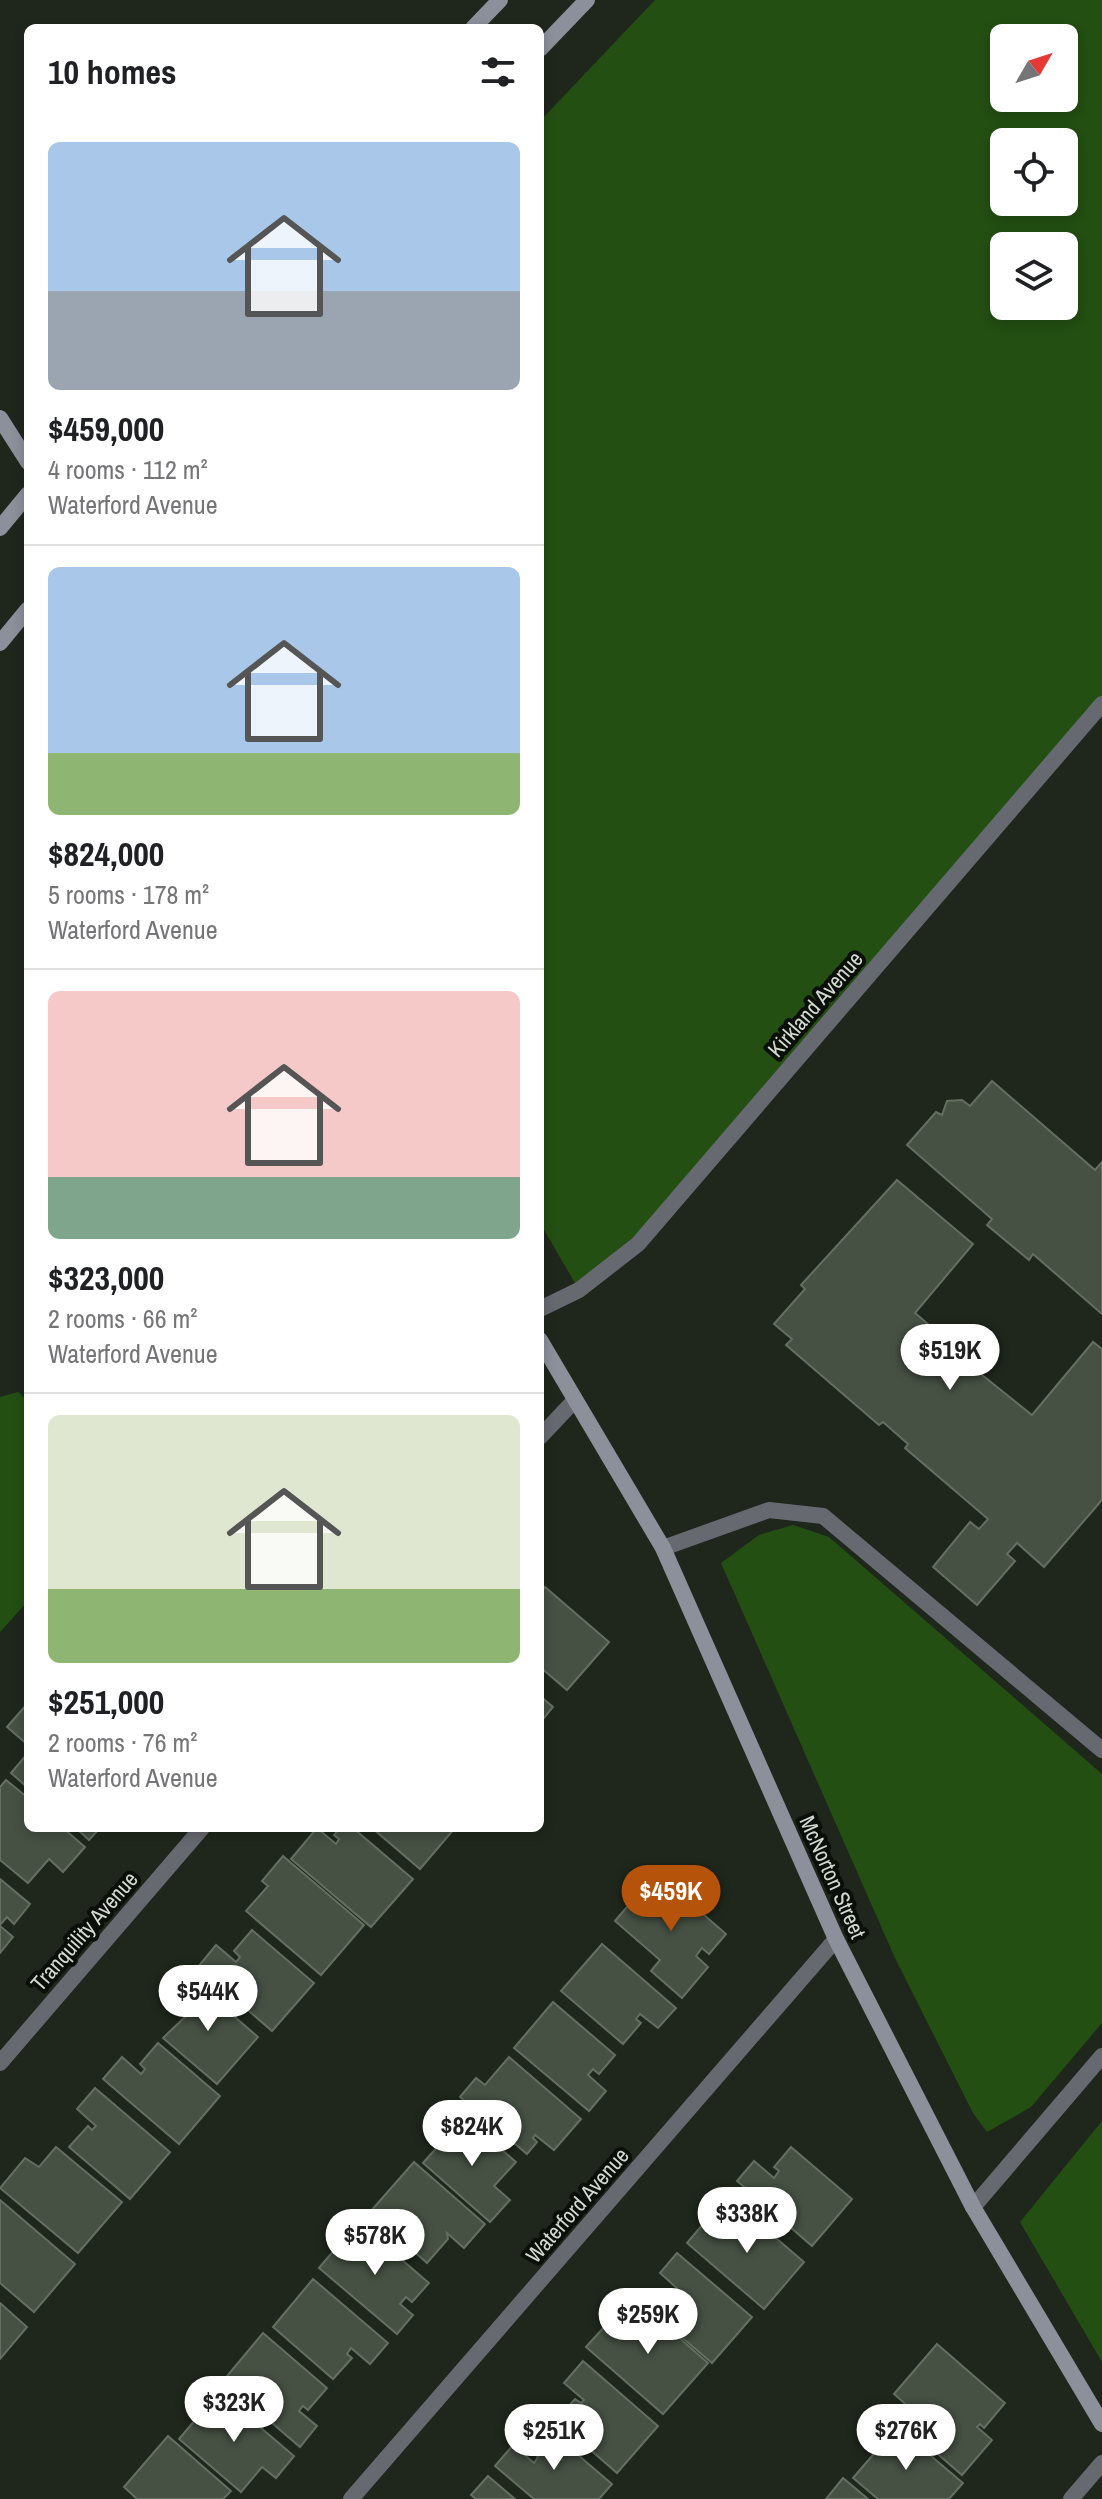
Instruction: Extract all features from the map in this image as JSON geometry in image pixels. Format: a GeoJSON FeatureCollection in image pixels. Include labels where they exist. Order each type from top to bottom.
{"type":"FeatureCollection","features":[{"type":"Feature","properties":{"kind":"street"},"geometry":{"type":"LineString","coordinates":[[477,24],[500,0]]}},
{"type":"Feature","properties":{"kind":"street"},"geometry":{"type":"LineString","coordinates":[[544,45],[587,0]]}},
{"type":"Feature","properties":{"kind":"street"},"geometry":{"type":"LineString","coordinates":[[0,418],[24,456]]}},
{"type":"Feature","properties":{"kind":"street"},"geometry":{"type":"LineString","coordinates":[[0,528],[24,499]]}},
{"type":"Feature","properties":{"kind":"street"},"geometry":{"type":"LineString","coordinates":[[0,643],[24,614]]}},
{"type":"Feature","properties":{"kind":"street","name":"Kirkland Avenue"},"geometry":{"type":"LineString","coordinates":[[544,1307],[579,1290],[638,1244],[1102,704]]}},
{"type":"Feature","properties":{"kind":"street","name":"McNorton Street"},"geometry":{"type":"LineString","coordinates":[[544,1347],[663,1548],[836,1939],[973,2207],[1102,2424]]}},
{"type":"Feature","properties":{"kind":"street"},"geometry":{"type":"LineString","coordinates":[[544,1433],[574,1401]]}},
{"type":"Feature","properties":{"kind":"street"},"geometry":{"type":"LineString","coordinates":[[663,1548],[769,1510],[823,1516],[1102,1750]]}},
{"type":"Feature","properties":{"kind":"street","name":"Tranquility Avenue"},"geometry":{"type":"LineString","coordinates":[[0,2063],[199,1832]]}},
{"type":"Feature","properties":{"kind":"street","name":"Waterford Avenue"},"geometry":{"type":"LineString","coordinates":[[351,2499],[836,1939]]}},
{"type":"Feature","properties":{"kind":"street"},"geometry":{"type":"LineString","coordinates":[[973,2207],[1102,2056]]}},
{"type":"Feature","properties":{"kind":"street"},"geometry":{"type":"LineString","coordinates":[[1071,2499],[1102,2463]]}},
{"type":"Feature","properties":{"kind":"green space"},"geometry":{"type":"Polygon","coordinates":[[[655,0],[1102,0],[1102,704],[638,1244],[579,1290],[544,1230],[544,117],[655,0]]]}},
{"type":"Feature","properties":{"kind":"green space"},"geometry":{"type":"Polygon","coordinates":[[[18,1392],[24,1397],[24,1605],[0,1632],[0,1397],[18,1392]]]}},
{"type":"Feature","properties":{"kind":"green space"},"geometry":{"type":"Polygon","coordinates":[[[793,1525],[829,1537],[1102,1774],[1102,2023],[1031,2107],[987,2132],[973,2113],[895,1958],[721,1563],[759,1535],[793,1525]]]}},
{"type":"Feature","properties":{"kind":"green space"},"geometry":{"type":"Polygon","coordinates":[[[1102,2121],[1102,2362],[1020,2222],[1102,2121]]]}},
{"type":"Feature","properties":{"kind":"building"},"geometry":{"type":"Polygon","coordinates":[[[992,1081],[1095,1170],[1102,1162],[1102,1314],[1033,1254],[1029,1260],[987,1225],[992,1219],[907,1145],[936,1112],[942,1115],[947,1101],[962,1100],[970,1106],[992,1081]]]}},
{"type":"Feature","properties":{"kind":"building"},"geometry":{"type":"Polygon","coordinates":[[[897,1180],[973,1244],[915,1313],[950,1343],[947,1347],[1032,1415],[1093,1342],[1102,1349],[1102,1500],[1044,1567],[1017,1543],[1007,1554],[1015,1561],[977,1605],[933,1567],[970,1522],[979,1529],[988,1519],[905,1448],[908,1444],[883,1422],[879,1425],[786,1345],[792,1339],[774,1324],[805,1289],[801,1285],[897,1180]]]}},
{"type":"Feature","properties":{"kind":"building"},"geometry":{"type":"Polygon","coordinates":[[[544,1588],[609,1642],[567,1690],[544,1670],[544,1588]]]}},
{"type":"Feature","properties":{"kind":"building"},"geometry":{"type":"Polygon","coordinates":[[[544,1699],[553,1707],[544,1718],[544,1699]]]}},
{"type":"Feature","properties":{"kind":"building"},"geometry":{"type":"Polygon","coordinates":[[[24,1707],[24,1742],[7,1727],[24,1707]]]}},
{"type":"Feature","properties":{"kind":"building"},"geometry":{"type":"Polygon","coordinates":[[[24,1758],[24,1784],[11,1773],[24,1758]]]}},
{"type":"Feature","properties":{"kind":"building"},"geometry":{"type":"Polygon","coordinates":[[[6,1780],[24,1795],[24,1832],[68,1832],[85,1847],[63,1872],[49,1859],[28,1883],[0,1860],[0,1787],[6,1780]]]}},
{"type":"Feature","properties":{"kind":"building"},"geometry":{"type":"Polygon","coordinates":[[[80,1832],[96,1832],[89,1840],[80,1832]]]}},
{"type":"Feature","properties":{"kind":"building"},"geometry":{"type":"Polygon","coordinates":[[[314,1832],[322,1832],[336,1844],[339,1839],[334,1835],[337,1832],[358,1832],[413,1879],[371,1927],[291,1859],[314,1832]]]}},
{"type":"Feature","properties":{"kind":"building"},"geometry":{"type":"Polygon","coordinates":[[[377,1832],[452,1832],[420,1869],[377,1832]]]}},
{"type":"Feature","properties":{"kind":"building"},"geometry":{"type":"Polygon","coordinates":[[[283,1856],[364,1925],[321,1975],[246,1911],[268,1886],[262,1881],[283,1856]]]}},
{"type":"Feature","properties":{"kind":"building"},"geometry":{"type":"Polygon","coordinates":[[[656,1873],[726,1934],[709,1954],[702,1948],[696,1956],[708,1967],[682,1998],[651,1971],[660,1960],[615,1921],[656,1873]]]}},
{"type":"Feature","properties":{"kind":"building"},"geometry":{"type":"Polygon","coordinates":[[[0,1879],[30,1904],[14,1924],[7,1917],[0,1925],[0,1879]]]}},
{"type":"Feature","properties":{"kind":"building"},"geometry":{"type":"Polygon","coordinates":[[[0,1926],[13,1937],[0,1953],[0,1926]]]}},
{"type":"Feature","properties":{"kind":"building"},"geometry":{"type":"Polygon","coordinates":[[[252,1930],[314,1983],[272,2031],[198,1967],[216,1945],[236,1962],[240,1957],[234,1951],[252,1930]]]}},
{"type":"Feature","properties":{"kind":"building"},"geometry":{"type":"Polygon","coordinates":[[[602,1944],[676,2008],[658,2028],[640,2014],[636,2019],[641,2023],[623,2044],[561,1991],[602,1944]]]}},
{"type":"Feature","properties":{"kind":"building"},"geometry":{"type":"Polygon","coordinates":[[[190,1978],[258,2037],[217,2084],[163,2038],[188,2014],[171,2000],[190,1978]]]}},
{"type":"Feature","properties":{"kind":"building"},"geometry":{"type":"Polygon","coordinates":[[[553,2002],[615,2055],[599,2074],[593,2069],[588,2075],[606,2091],[589,2111],[514,2048],[553,2002]]]}},
{"type":"Feature","properties":{"kind":"building"},"geometry":{"type":"Polygon","coordinates":[[[158,2043],[220,2096],[179,2144],[103,2079],[122,2057],[141,2074],[145,2069],[140,2064],[158,2043]]]}},
{"type":"Feature","properties":{"kind":"building"},"geometry":{"type":"Polygon","coordinates":[[[509,2057],[581,2119],[554,2150],[535,2135],[533,2138],[537,2142],[527,2154],[460,2097],[476,2078],[485,2085],[509,2057]]]}},
{"type":"Feature","properties":{"kind":"building"},"geometry":{"type":"Polygon","coordinates":[[[95,2088],[170,2152],[130,2199],[69,2147],[88,2126],[92,2130],[96,2126],[77,2109],[95,2088]]]}},
{"type":"Feature","properties":{"kind":"building"},"geometry":{"type":"Polygon","coordinates":[[[464,2117],[516,2162],[494,2186],[510,2200],[490,2222],[423,2163],[464,2117]]]}},
{"type":"Feature","properties":{"kind":"building"},"geometry":{"type":"Polygon","coordinates":[[[56,2147],[122,2202],[78,2253],[0,2188],[25,2158],[39,2167],[56,2147]]]}},
{"type":"Feature","properties":{"kind":"building"},"geometry":{"type":"Polygon","coordinates":[[[791,2147],[852,2199],[812,2246],[737,2181],[754,2161],[774,2178],[779,2171],[774,2167],[791,2147]]]}},
{"type":"Feature","properties":{"kind":"building"},"geometry":{"type":"Polygon","coordinates":[[[414,2162],[485,2224],[464,2248],[447,2233],[448,2239],[427,2263],[370,2212],[414,2162]]]}},
{"type":"Feature","properties":{"kind":"building"},"geometry":{"type":"Polygon","coordinates":[[[0,2200],[75,2264],[34,2312],[0,2283],[0,2200]]]}},
{"type":"Feature","properties":{"kind":"building"},"geometry":{"type":"Polygon","coordinates":[[[735,2203],[804,2262],[764,2309],[687,2243],[704,2223],[719,2235],[724,2229],[717,2224],[735,2203]]]}},
{"type":"Feature","properties":{"kind":"building"},"geometry":{"type":"Polygon","coordinates":[[[358,2222],[429,2283],[412,2302],[406,2297],[400,2304],[413,2315],[397,2334],[319,2268],[358,2222]]]}},
{"type":"Feature","properties":{"kind":"building"},"geometry":{"type":"Polygon","coordinates":[[[677,2253],[752,2317],[712,2363],[651,2311],[669,2291],[674,2296],[679,2290],[660,2273],[677,2253]]]}},
{"type":"Feature","properties":{"kind":"building"},"geometry":{"type":"Polygon","coordinates":[[[313,2279],[388,2343],[370,2364],[351,2348],[347,2354],[352,2358],[333,2379],[273,2327],[313,2279]]]}},
{"type":"Feature","properties":{"kind":"building"},"geometry":{"type":"Polygon","coordinates":[[[637,2301],[708,2363],[663,2414],[586,2347],[615,2315],[621,2320],[637,2301]]]}},
{"type":"Feature","properties":{"kind":"building"},"geometry":{"type":"Polygon","coordinates":[[[0,2303],[27,2327],[0,2359],[0,2303]]]}},
{"type":"Feature","properties":{"kind":"building"},"geometry":{"type":"Polygon","coordinates":[[[263,2333],[327,2388],[308,2410],[303,2406],[299,2411],[317,2426],[300,2447],[223,2381],[263,2333]]]}},
{"type":"Feature","properties":{"kind":"building"},"geometry":{"type":"Polygon","coordinates":[[[937,2344],[1005,2403],[984,2428],[980,2424],[977,2427],[992,2440],[962,2475],[926,2444],[937,2432],[894,2394],[937,2344]]]}},
{"type":"Feature","properties":{"kind":"building"},"geometry":{"type":"Polygon","coordinates":[[[583,2361],[658,2426],[617,2473],[556,2420],[575,2399],[581,2403],[584,2400],[564,2383],[583,2361]]]}},
{"type":"Feature","properties":{"kind":"building"},"geometry":{"type":"Polygon","coordinates":[[[219,2392],[294,2456],[276,2478],[262,2467],[241,2492],[179,2439],[219,2392]]]}},
{"type":"Feature","properties":{"kind":"building"},"geometry":{"type":"Polygon","coordinates":[[[897,2427],[963,2483],[949,2499],[878,2499],[853,2478],[897,2427]]]}},
{"type":"Feature","properties":{"kind":"building"},"geometry":{"type":"Polygon","coordinates":[[[550,2431],[612,2484],[599,2499],[534,2499],[495,2466],[513,2445],[534,2463],[538,2457],[532,2452],[550,2431]]]}},
{"type":"Feature","properties":{"kind":"building"},"geometry":{"type":"Polygon","coordinates":[[[168,2436],[231,2491],[223,2499],[137,2499],[124,2487],[168,2436]]]}},
{"type":"Feature","properties":{"kind":"building"},"geometry":{"type":"Polygon","coordinates":[[[488,2476],[515,2499],[476,2499],[471,2495],[488,2476]]]}},
{"type":"Feature","properties":{"kind":"building"},"geometry":{"type":"Polygon","coordinates":[[[843,2478],[868,2499],[826,2499],[843,2478]]]}}]}
